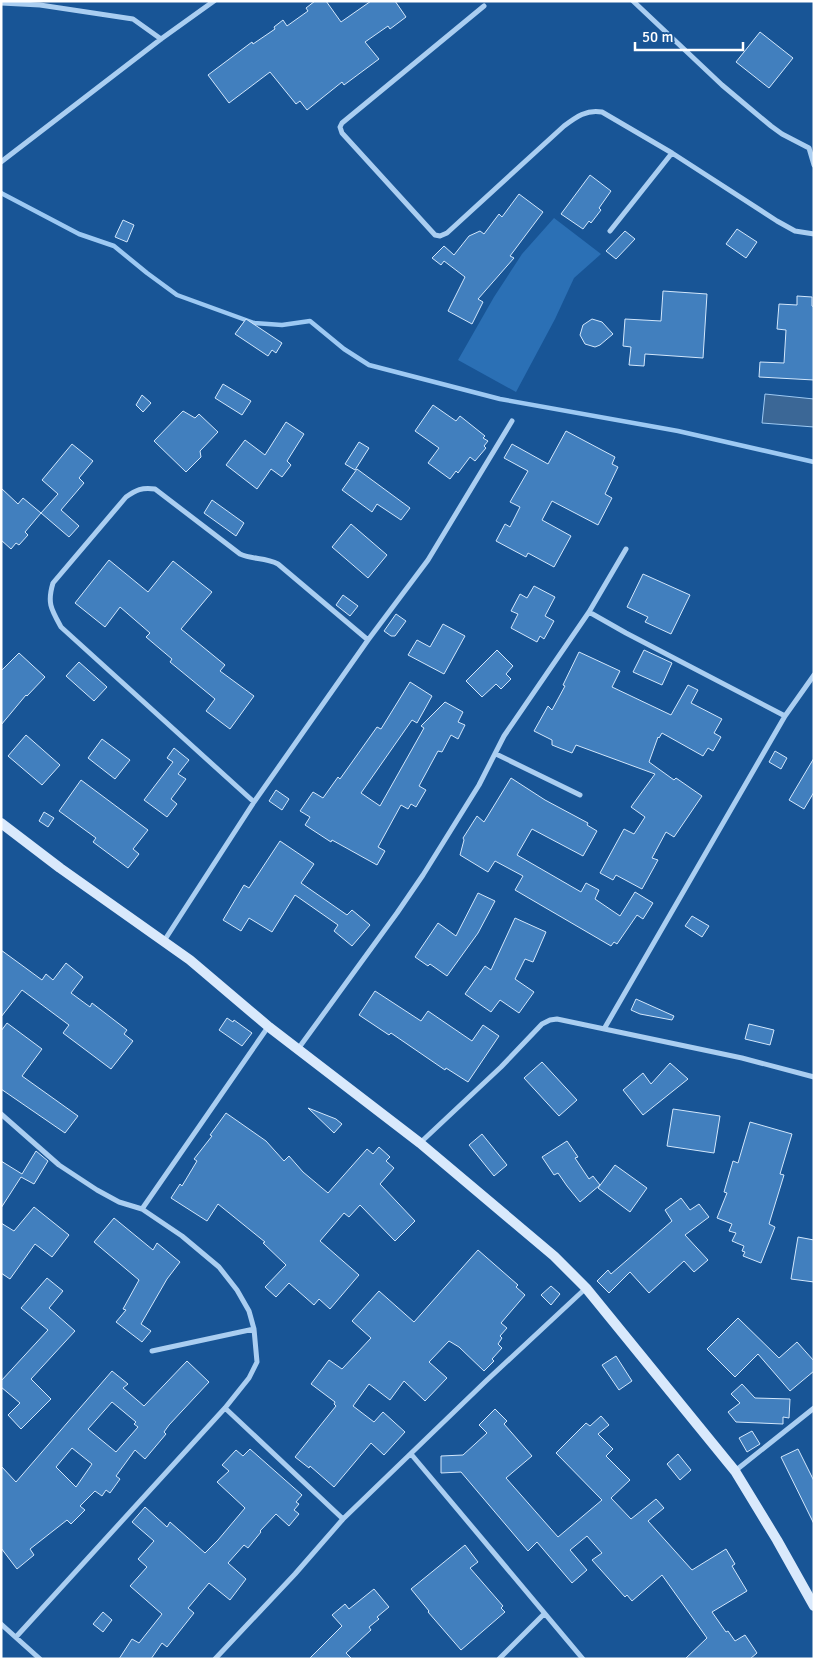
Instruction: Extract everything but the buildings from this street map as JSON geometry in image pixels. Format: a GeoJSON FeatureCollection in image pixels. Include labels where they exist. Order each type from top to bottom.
{"type":"FeatureCollection","features":[{"type":"Feature","properties":{"kind":"street"},"geometry":{"type":"LineString","coordinates":[[1,162],[161,39],[214,1]]}},
{"type":"Feature","properties":{"kind":"street"},"geometry":{"type":"LineString","coordinates":[[633,1],[722,85],[771,126],[782,134],[811,146],[814,165]]}},
{"type":"Feature","properties":{"kind":"street"},"geometry":{"type":"LineString","coordinates":[[1,3],[40,3],[133,19],[161,39]]}},
{"type":"Feature","properties":{"kind":"street"},"geometry":{"type":"LineString","coordinates":[[484,6],[342,123],[340,127],[342,133],[435,235],[440,236],[447,233],[564,126],[582,114],[595,111],[602,112],[672,153],[795,231],[814,234]]}},
{"type":"Feature","properties":{"kind":"street"},"geometry":{"type":"LineString","coordinates":[[610,231],[672,153]]}},
{"type":"Feature","properties":{"kind":"street"},"geometry":{"type":"LineString","coordinates":[[164,941],[254,802],[368,640],[428,560],[512,421]]}},
{"type":"Feature","properties":{"kind":"street"},"geometry":{"type":"LineString","coordinates":[[254,802],[61,627],[50,608],[49,596],[53,583],[126,497],[136,489],[154,489],[240,554],[252,558],[270,560],[278,564],[368,640]]}},
{"type":"Feature","properties":{"kind":"street"},"geometry":{"type":"LineString","coordinates":[[298,1049],[403,906],[496,754],[504,736],[589,612],[626,549]]}},
{"type":"Feature","properties":{"kind":"street"},"geometry":{"type":"LineString","coordinates":[[589,612],[626,634],[785,716]]}},
{"type":"Feature","properties":{"kind":"street"},"geometry":{"type":"LineString","coordinates":[[604,1029],[785,716],[814,675]]}},
{"type":"Feature","properties":{"kind":"street"},"geometry":{"type":"LineString","coordinates":[[496,754],[580,795]]}},
{"type":"Feature","properties":{"kind":"street"},"geometry":{"type":"LineString","coordinates":[[1,823],[60,868],[190,960],[269,1026],[420,1143],[554,1256],[586,1288],[735,1471],[814,1606]]}},
{"type":"Feature","properties":{"kind":"street"},"geometry":{"type":"LineString","coordinates":[[420,1143],[474,1093],[546,1021],[557,1019],[742,1058],[814,1077]]}},
{"type":"Feature","properties":{"kind":"street"},"geometry":{"type":"LineString","coordinates":[[142,1209],[269,1026]]}},
{"type":"Feature","properties":{"kind":"street"},"geometry":{"type":"LineString","coordinates":[[1,1114],[66,1170],[119,1202],[142,1209],[182,1236],[219,1267],[237,1290],[249,1311],[254,1329],[257,1362],[249,1378],[225,1408],[16,1637]]}},
{"type":"Feature","properties":{"kind":"street"},"geometry":{"type":"LineString","coordinates":[[215,1659],[295,1574],[343,1519],[586,1288]]}},
{"type":"Feature","properties":{"kind":"street"},"geometry":{"type":"LineString","coordinates":[[152,1351],[254,1329]]}},
{"type":"Feature","properties":{"kind":"street"},"geometry":{"type":"LineString","coordinates":[[225,1408],[343,1519]]}},
{"type":"Feature","properties":{"kind":"street"},"geometry":{"type":"LineString","coordinates":[[735,1471],[814,1408]]}},
{"type":"Feature","properties":{"kind":"street"},"geometry":{"type":"LineString","coordinates":[[411,1454],[583,1659]]}},
{"type":"Feature","properties":{"kind":"street"},"geometry":{"type":"LineString","coordinates":[[499,1659],[544,1614]]}},
{"type":"Feature","properties":{"kind":"street"},"geometry":{"type":"LineString","coordinates":[[1,1624],[40,1659]]}},
{"type":"Feature","properties":{"kind":"shaded area"},"geometry":{"type":"Polygon","coordinates":[[[554,218],[601,254],[574,278],[555,319],[516,392],[458,360],[494,297],[522,254],[554,218]]]}},
{"type":"Feature","properties":{"kind":"shaded area"},"geometry":{"type":"Polygon","coordinates":[[[765,394],[814,399],[814,427],[762,423],[765,394]]]}},
{"type":"Feature","properties":{"kind":"waterway"},"geometry":{"type":"LineString","coordinates":[[1,193],[79,234],[114,246],[177,295],[254,323],[282,325],[310,321],[344,349],[369,365],[500,399],[678,431],[814,462]]}}]}
